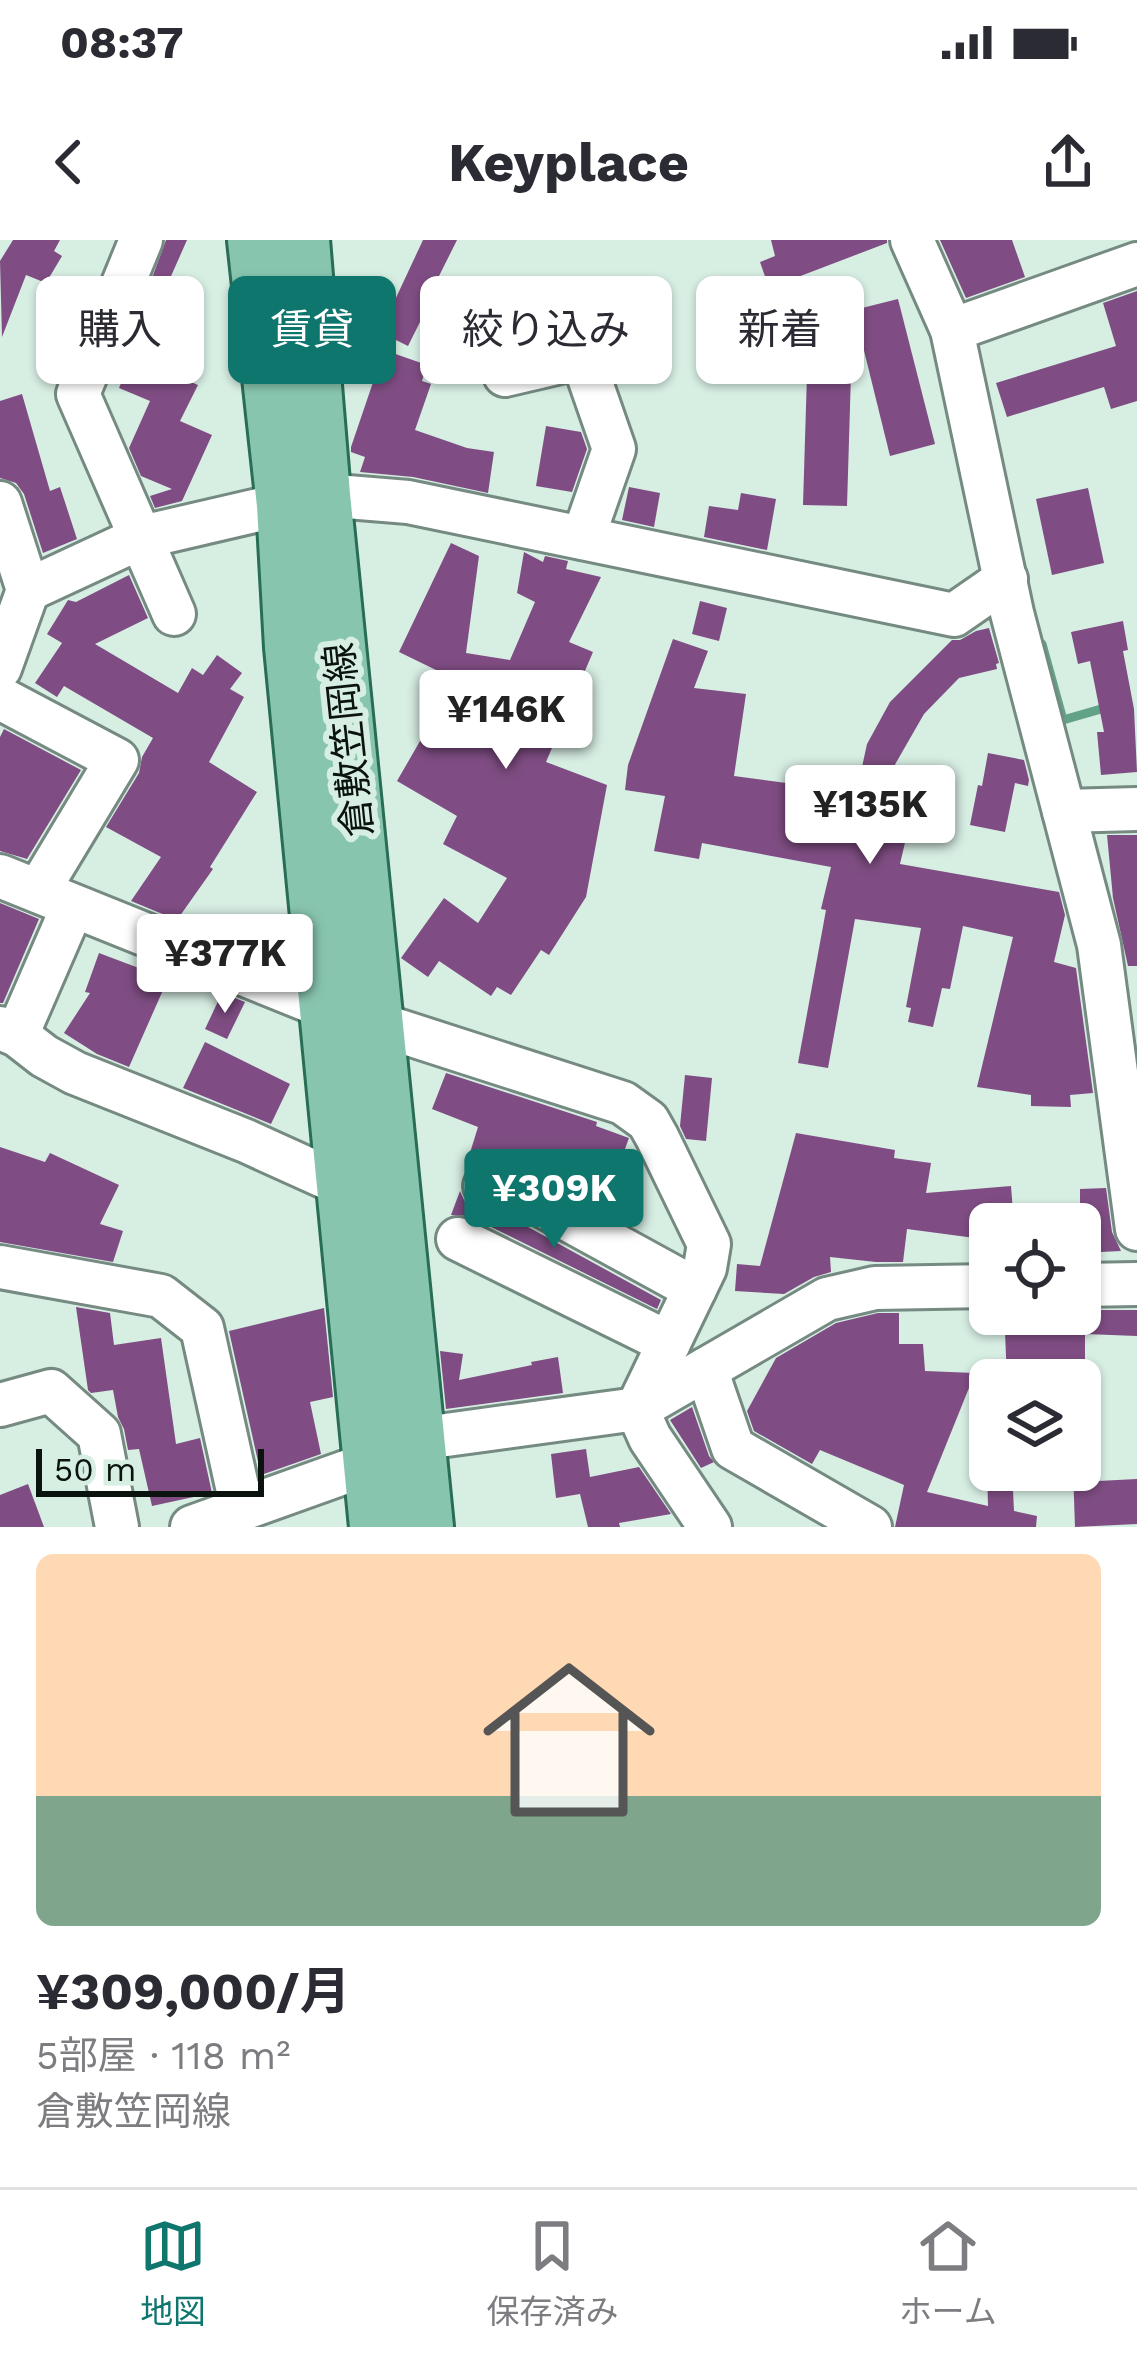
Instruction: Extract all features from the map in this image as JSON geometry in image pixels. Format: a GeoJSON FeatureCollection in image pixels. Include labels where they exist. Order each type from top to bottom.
{"type":"FeatureCollection","features":[{"type":"Feature","properties":{"kind":"main road","name":"倉敷笠岡線"},"geometry":{"type":"LineString","coordinates":[[255,240],[304,500],[377,1024],[394,1451],[377,1527]]}},
{"type":"Feature","properties":{"kind":"main road","name":"倉敷笠岡線"},"geometry":{"type":"LineString","coordinates":[[302,240],[304,500],[292,646],[325,1007],[343,1185],[394,1451],[426,1527]]}},
{"type":"Feature","properties":{"kind":"street"},"geometry":{"type":"LineString","coordinates":[[141,240],[78,394],[175,614]]}},
{"type":"Feature","properties":{"kind":"street"},"geometry":{"type":"LineString","coordinates":[[912,240],[952,330],[1012,613],[1099,944],[1137,1229]]}},
{"type":"Feature","properties":{"kind":"street"},"geometry":{"type":"LineString","coordinates":[[952,330],[1137,264]]}},
{"type":"Feature","properties":{"kind":"street"},"geometry":{"type":"LineString","coordinates":[[584,538],[614,449],[592,384]]}},
{"type":"Feature","properties":{"kind":"street"},"geometry":{"type":"LineString","coordinates":[[28,590],[142,537],[304,500],[408,502],[954,615],[1006,579]]}},
{"type":"Feature","properties":{"kind":"street"},"geometry":{"type":"LineString","coordinates":[[0,503],[28,590],[0,668]]}},
{"type":"Feature","properties":{"kind":"street"},"geometry":{"type":"LineString","coordinates":[[0,698],[117,760],[37,891],[9,1031],[75,1073],[343,1185]]}},
{"type":"Feature","properties":{"kind":"street"},"geometry":{"type":"LineString","coordinates":[[1064,811],[1137,809]]}},
{"type":"Feature","properties":{"kind":"street"},"geometry":{"type":"LineString","coordinates":[[37,891],[325,1007],[623,1103],[648,1121],[709,1244],[705,1268],[637,1409]]}},
{"type":"Feature","properties":{"kind":"street"},"geometry":{"type":"LineString","coordinates":[[485,1186],[538,1203],[695,1288]]}},
{"type":"Feature","properties":{"kind":"street"},"geometry":{"type":"LineString","coordinates":[[458,1239],[669,1343]]}},
{"type":"Feature","properties":{"kind":"street"},"geometry":{"type":"LineString","coordinates":[[0,1267],[161,1297],[202,1328],[242,1509]]}},
{"type":"Feature","properties":{"kind":"street"},"geometry":{"type":"LineString","coordinates":[[1101,1285],[1137,1284]]}},
{"type":"Feature","properties":{"kind":"street"},"geometry":{"type":"LineString","coordinates":[[192,1527],[394,1451],[637,1409],[827,1299],[875,1288],[969,1286]]}},
{"type":"Feature","properties":{"kind":"street"},"geometry":{"type":"LineString","coordinates":[[706,1369],[733,1448],[870,1527]]}},
{"type":"Feature","properties":{"kind":"street"},"geometry":{"type":"LineString","coordinates":[[0,1405],[51,1391],[99,1434],[117,1527]]}},
{"type":"Feature","properties":{"kind":"street"},"geometry":{"type":"LineString","coordinates":[[637,1409],[650,1438],[710,1527]]}},
{"type":"Feature","properties":{"kind":"building"},"geometry":{"type":"Polygon","coordinates":[[[13,240],[60,240],[54,251],[62,256],[50,276],[26,275],[2,337],[0,261],[13,240]]]}},
{"type":"Feature","properties":{"kind":"building"},"geometry":{"type":"Polygon","coordinates":[[[166,240],[187,240],[171,276],[153,276],[166,240]]]}},
{"type":"Feature","properties":{"kind":"building"},"geometry":{"type":"Polygon","coordinates":[[[423,240],[457,240],[439,276],[420,276],[420,322],[408,346],[396,340],[396,298],[423,240]]]}},
{"type":"Feature","properties":{"kind":"building"},"geometry":{"type":"Polygon","coordinates":[[[771,240],[887,240],[800,276],[765,276],[760,262],[775,256],[771,240]]]}},
{"type":"Feature","properties":{"kind":"building"},"geometry":{"type":"Polygon","coordinates":[[[940,240],[1012,240],[1025,277],[966,298],[940,240]]]}},
{"type":"Feature","properties":{"kind":"building"},"geometry":{"type":"Polygon","coordinates":[[[1137,291],[1137,401],[1111,409],[1104,387],[1007,417],[996,383],[1116,346],[1103,303],[1137,291]]]}},
{"type":"Feature","properties":{"kind":"building"},"geometry":{"type":"Polygon","coordinates":[[[898,299],[935,444],[890,456],[864,351],[864,308],[898,299]]]}},
{"type":"Feature","properties":{"kind":"building"},"geometry":{"type":"Polygon","coordinates":[[[396,354],[420,363],[420,384],[431,384],[415,430],[494,452],[488,493],[413,477],[360,472],[365,457],[351,452],[372,384],[396,384],[396,354]]]}},
{"type":"Feature","properties":{"kind":"building"},"geometry":{"type":"Polygon","coordinates":[[[121,384],[198,385],[180,421],[212,435],[182,501],[155,508],[150,496],[172,489],[141,476],[129,448],[150,401],[119,388],[121,384]]]}},
{"type":"Feature","properties":{"kind":"building"},"geometry":{"type":"Polygon","coordinates":[[[807,384],[851,384],[847,506],[803,505],[807,384]]]}},
{"type":"Feature","properties":{"kind":"building"},"geometry":{"type":"Polygon","coordinates":[[[22,394],[50,491],[60,487],[77,539],[43,553],[24,494],[16,483],[0,478],[0,401],[22,394]]]}},
{"type":"Feature","properties":{"kind":"building"},"geometry":{"type":"Polygon","coordinates":[[[546,426],[581,432],[587,449],[572,492],[536,486],[546,426]]]}},
{"type":"Feature","properties":{"kind":"building"},"geometry":{"type":"Polygon","coordinates":[[[629,487],[660,493],[654,527],[622,520],[629,487]]]}},
{"type":"Feature","properties":{"kind":"building"},"geometry":{"type":"Polygon","coordinates":[[[1088,488],[1104,563],[1052,575],[1036,499],[1088,488]]]}},
{"type":"Feature","properties":{"kind":"building"},"geometry":{"type":"Polygon","coordinates":[[[741,493],[776,499],[767,550],[704,537],[709,506],[738,510],[741,493]]]}},
{"type":"Feature","properties":{"kind":"building"},"geometry":{"type":"Polygon","coordinates":[[[451,543],[479,556],[466,653],[510,660],[535,602],[517,593],[524,552],[543,562],[545,556],[568,561],[566,569],[601,577],[569,642],[593,652],[546,762],[607,785],[586,897],[549,955],[541,950],[511,995],[497,987],[491,996],[439,961],[428,977],[401,958],[444,898],[478,923],[507,878],[443,844],[457,816],[397,781],[431,722],[448,732],[471,687],[399,652],[451,543]]]}},
{"type":"Feature","properties":{"kind":"building"},"geometry":{"type":"Polygon","coordinates":[[[129,575],[148,618],[95,644],[178,693],[192,668],[203,675],[217,655],[242,673],[230,689],[244,697],[209,762],[257,792],[177,920],[131,901],[161,857],[106,827],[139,773],[153,738],[64,686],[57,697],[35,683],[62,643],[47,634],[68,600],[76,602],[129,575]]]}},
{"type":"Feature","properties":{"kind":"building"},"geometry":{"type":"Polygon","coordinates":[[[700,601],[727,608],[719,641],[692,634],[700,601]]]}},
{"type":"Feature","properties":{"kind":"building"},"geometry":{"type":"Polygon","coordinates":[[[1123,621],[1137,772],[1101,775],[1097,732],[1104,732],[1090,661],[1078,664],[1071,632],[1123,621]]]}},
{"type":"Feature","properties":{"kind":"building"},"geometry":{"type":"Polygon","coordinates":[[[989,628],[997,669],[959,678],[924,714],[893,768],[921,774],[900,864],[1059,892],[1065,915],[1054,962],[1076,968],[1093,1093],[1070,1095],[1071,1107],[1031,1106],[1031,1095],[977,1087],[1013,937],[963,926],[950,989],[942,988],[933,1027],[908,1022],[911,1008],[906,1007],[921,928],[855,919],[828,1068],[798,1063],[831,867],[702,843],[699,859],[654,851],[665,796],[625,790],[628,765],[673,639],[708,651],[694,688],[746,694],[734,776],[857,790],[867,744],[890,702],[952,640],[989,628]]]}},
{"type":"Feature","properties":{"kind":"building"},"geometry":{"type":"Polygon","coordinates":[[[4,729],[81,770],[27,859],[0,851],[0,737],[4,729]]]}},
{"type":"Feature","properties":{"kind":"building"},"geometry":{"type":"Polygon","coordinates":[[[988,753],[1024,760],[1029,780],[1028,786],[1015,783],[1005,832],[970,825],[988,753]]]}},
{"type":"Feature","properties":{"kind":"building"},"geometry":{"type":"Polygon","coordinates":[[[1107,835],[1137,835],[1137,966],[1128,966],[1113,898],[1107,835]]]}},
{"type":"Feature","properties":{"kind":"building"},"geometry":{"type":"Polygon","coordinates":[[[0,903],[39,919],[3,1003],[0,1003],[0,903]]]}},
{"type":"Feature","properties":{"kind":"building"},"geometry":{"type":"Polygon","coordinates":[[[99,953],[144,970],[148,963],[171,972],[129,1067],[64,1033],[90,993],[85,992],[99,953]]]}},
{"type":"Feature","properties":{"kind":"building"},"geometry":{"type":"Polygon","coordinates":[[[222,993],[245,1002],[227,1039],[205,1029],[222,993]]]}},
{"type":"Feature","properties":{"kind":"building"},"geometry":{"type":"Polygon","coordinates":[[[205,1042],[290,1084],[271,1124],[183,1088],[205,1042]]]}},
{"type":"Feature","properties":{"kind":"building"},"geometry":{"type":"Polygon","coordinates":[[[446,1073],[597,1122],[596,1126],[629,1138],[611,1187],[625,1191],[617,1217],[550,1180],[493,1162],[478,1161],[465,1169],[478,1127],[432,1109],[446,1073]]]}},
{"type":"Feature","properties":{"kind":"building"},"geometry":{"type":"Polygon","coordinates":[[[685,1075],[712,1078],[706,1141],[686,1139],[680,1126],[685,1075]]]}},
{"type":"Feature","properties":{"kind":"building"},"geometry":{"type":"Polygon","coordinates":[[[796,1133],[895,1150],[894,1158],[931,1163],[926,1193],[1011,1186],[1012,1203],[969,1203],[969,1237],[907,1229],[903,1262],[830,1257],[831,1272],[784,1294],[735,1291],[737,1264],[760,1266],[796,1133]]]}},
{"type":"Feature","properties":{"kind":"building"},"geometry":{"type":"Polygon","coordinates":[[[0,1147],[45,1162],[50,1153],[119,1185],[100,1224],[123,1231],[113,1262],[0,1242],[0,1147]]]}},
{"type":"Feature","properties":{"kind":"building"},"geometry":{"type":"Polygon","coordinates":[[[1106,1188],[1112,1232],[1121,1251],[1101,1252],[1101,1203],[1080,1203],[1080,1189],[1106,1188]]]}},
{"type":"Feature","properties":{"kind":"building"},"geometry":{"type":"Polygon","coordinates":[[[460,1191],[476,1210],[528,1227],[661,1300],[657,1309],[469,1216],[451,1215],[460,1191]]]}},
{"type":"Feature","properties":{"kind":"building"},"geometry":{"type":"Polygon","coordinates":[[[76,1307],[110,1313],[114,1345],[161,1338],[176,1444],[200,1438],[212,1493],[152,1506],[139,1449],[128,1450],[113,1390],[88,1390],[76,1307]]]}},
{"type":"Feature","properties":{"kind":"building"},"geometry":{"type":"Polygon","coordinates":[[[324,1308],[333,1397],[310,1402],[321,1454],[261,1475],[229,1331],[324,1308]]]}},
{"type":"Feature","properties":{"kind":"building"},"geometry":{"type":"Polygon","coordinates":[[[1101,1310],[1137,1310],[1137,1336],[1101,1335],[1101,1310]]]}},
{"type":"Feature","properties":{"kind":"building"},"geometry":{"type":"Polygon","coordinates":[[[899,1313],[899,1344],[923,1344],[925,1371],[969,1373],[969,1388],[927,1492],[988,1506],[988,1491],[1013,1491],[1014,1511],[1037,1516],[1036,1527],[895,1527],[904,1485],[820,1450],[812,1464],[754,1431],[747,1411],[776,1358],[836,1323],[899,1313]]]}},
{"type":"Feature","properties":{"kind":"building"},"geometry":{"type":"Polygon","coordinates":[[[1005,1335],[1085,1335],[1085,1359],[1006,1359],[1005,1335]]]}},
{"type":"Feature","properties":{"kind":"building"},"geometry":{"type":"Polygon","coordinates":[[[440,1351],[463,1354],[459,1380],[558,1357],[563,1393],[446,1409],[440,1351]]]}},
{"type":"Feature","properties":{"kind":"building"},"geometry":{"type":"Polygon","coordinates":[[[692,1407],[714,1462],[701,1468],[670,1420],[692,1407]]]}},
{"type":"Feature","properties":{"kind":"building"},"geometry":{"type":"Polygon","coordinates":[[[586,1449],[590,1477],[639,1467],[671,1514],[619,1523],[620,1527],[588,1527],[580,1494],[556,1498],[551,1454],[586,1449]]]}},
{"type":"Feature","properties":{"kind":"building"},"geometry":{"type":"Polygon","coordinates":[[[1137,1479],[1137,1524],[1075,1527],[1074,1491],[1101,1491],[1101,1481],[1137,1479]]]}},
{"type":"Feature","properties":{"kind":"building"},"geometry":{"type":"Polygon","coordinates":[[[28,1484],[44,1527],[0,1527],[0,1495],[28,1484]]]}},
{"type":"Feature","properties":{"kind":"waterway"},"geometry":{"type":"LineString","coordinates":[[1042,644],[1063,720],[1108,707]]}}]}
